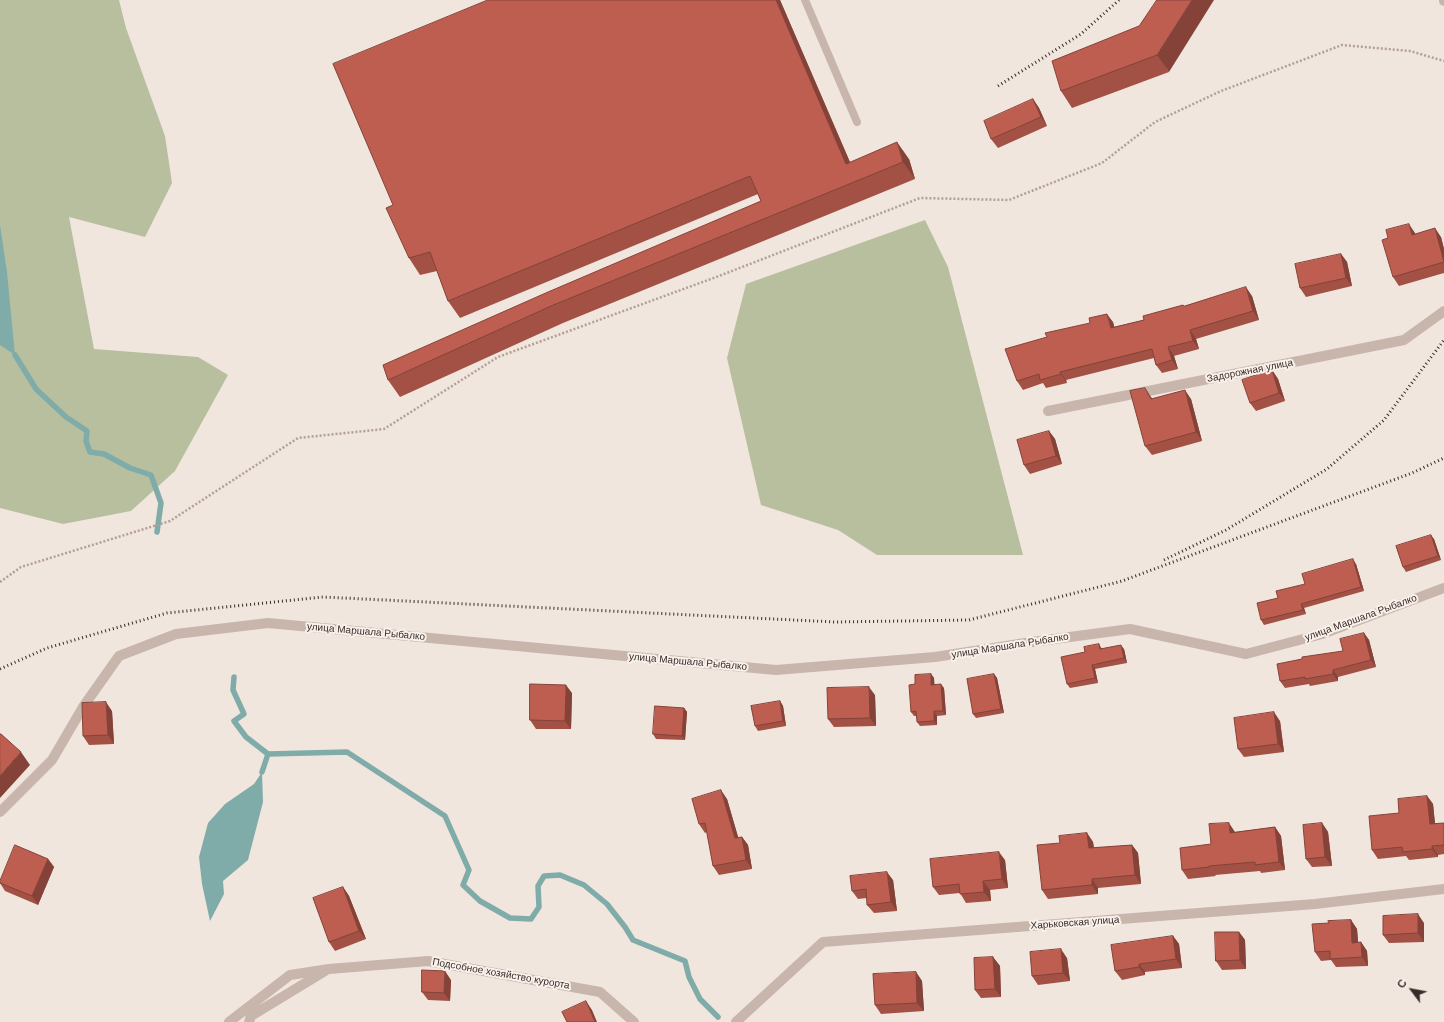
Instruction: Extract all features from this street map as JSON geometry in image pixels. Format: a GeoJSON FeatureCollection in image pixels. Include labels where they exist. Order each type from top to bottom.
{"type":"FeatureCollection","features":[{"type":"Feature","properties":{"kind":"street","name":"Задорожная улица"},"geometry":{"type":"LineString","coordinates":[[1048,411],[1404,340],[1444,311]]}},
{"type":"Feature","properties":{"kind":"street","name":"улица Маршала Рыбалко"},"geometry":{"type":"LineString","coordinates":[[0,812],[52,760],[83,707],[120,656],[176,634],[268,623],[776,670],[935,658],[1032,642],[1130,629],[1246,654],[1322,634],[1444,588]]}},
{"type":"Feature","properties":{"kind":"street","name":"Харьковская улица"},"geometry":{"type":"LineString","coordinates":[[736,1022],[823,942],[1315,904],[1444,889]]}},
{"type":"Feature","properties":{"kind":"street","name":"Подсобное хозяйство курорта"},"geometry":{"type":"LineString","coordinates":[[230,1022],[290,975],[328,969],[428,961],[600,992],[634,1022]]}},
{"type":"Feature","properties":{"kind":"street"},"geometry":{"type":"LineString","coordinates":[[249,1022],[250,1016],[328,969]]}},
{"type":"Feature","properties":{"kind":"lane"},"geometry":{"type":"LineString","coordinates":[[805,0],[857,122]]}},
{"type":"Feature","properties":{"kind":"path"},"geometry":{"type":"LineString","coordinates":[[0,582],[21,567],[170,521],[298,438],[384,429],[498,358],[719,276],[920,198],[1009,200],[1102,163],[1154,122],[1215,94],[1342,45],[1410,51],[1444,61]]}},
{"type":"Feature","properties":{"kind":"green space"},"geometry":{"type":"Polygon","coordinates":[[[0,0],[119,0],[126,28],[165,136],[172,183],[145,237],[69,217],[94,349],[198,357],[228,375],[175,471],[131,511],[63,524],[0,508],[0,0]]]}},
{"type":"Feature","properties":{"kind":"green space"},"geometry":{"type":"Polygon","coordinates":[[[925,220],[948,267],[1023,555],[877,555],[838,530],[761,505],[727,358],[746,284],[925,220]]]}},
{"type":"Feature","properties":{"kind":"water"},"geometry":{"type":"Polygon","coordinates":[[[0,225],[7,272],[15,355],[0,345],[0,225]]]}},
{"type":"Feature","properties":{"kind":"water"},"geometry":{"type":"Polygon","coordinates":[[[262,772],[263,802],[248,860],[223,881],[224,894],[210,921],[202,884],[199,857],[208,823],[225,804],[254,784],[262,772]]]}},
{"type":"Feature","properties":{"kind":"building"},"geometry":{"type":"Polygon","coordinates":[[[488,0],[776,0],[846,164],[897,142],[903,162],[551,306],[388,380],[383,365],[548,292],[761,201],[750,176],[448,301],[430,252],[409,258],[386,208],[393,205],[333,64],[488,0]]]}},
{"type":"Feature","properties":{"kind":"building"},"geometry":{"type":"Polygon","coordinates":[[[1157,0],[1192,0],[1157,55],[1061,91],[1052,61],[1139,26],[1157,0]]]}},
{"type":"Feature","properties":{"kind":"building"},"geometry":{"type":"Polygon","coordinates":[[[1033,99],[1041,117],[991,139],[984,121],[1033,99]]]}},
{"type":"Feature","properties":{"kind":"building"},"geometry":{"type":"Polygon","coordinates":[[[1409,224],[1412,235],[1435,228],[1444,262],[1393,277],[1382,240],[1388,238],[1386,230],[1409,224]]]}},
{"type":"Feature","properties":{"kind":"building"},"geometry":{"type":"Polygon","coordinates":[[[1341,254],[1346,278],[1300,288],[1295,264],[1341,254]]]}},
{"type":"Feature","properties":{"kind":"building"},"geometry":{"type":"Polygon","coordinates":[[[1246,287],[1253,311],[1190,330],[1193,341],[1168,347],[1172,360],[1156,365],[1152,349],[1060,372],[1061,374],[1040,380],[1039,374],[1017,381],[1005,349],[1047,337],[1045,333],[1090,323],[1089,318],[1107,314],[1111,328],[1144,320],[1143,316],[1183,305],[1184,306],[1246,287]]]}},
{"type":"Feature","properties":{"kind":"building"},"geometry":{"type":"Polygon","coordinates":[[[1272,370],[1279,393],[1250,403],[1242,380],[1272,370]]]}},
{"type":"Feature","properties":{"kind":"building"},"geometry":{"type":"Polygon","coordinates":[[[1145,388],[1151,399],[1185,390],[1196,432],[1145,446],[1130,391],[1145,388]]]}},
{"type":"Feature","properties":{"kind":"building"},"geometry":{"type":"Polygon","coordinates":[[[1049,431],[1056,456],[1024,465],[1017,440],[1049,431]]]}},
{"type":"Feature","properties":{"kind":"building"},"geometry":{"type":"Polygon","coordinates":[[[1431,535],[1438,556],[1403,567],[1396,546],[1431,535]]]}},
{"type":"Feature","properties":{"kind":"building"},"geometry":{"type":"Polygon","coordinates":[[[1353,559],[1361,587],[1301,604],[1303,610],[1261,620],[1257,603],[1278,598],[1276,591],[1305,584],[1302,574],[1353,559]]]}},
{"type":"Feature","properties":{"kind":"building"},"geometry":{"type":"Polygon","coordinates":[[[1364,633],[1371,660],[1333,670],[1333,674],[1305,679],[1305,677],[1280,681],[1277,664],[1302,659],[1302,657],[1343,651],[1340,639],[1364,633]]]}},
{"type":"Feature","properties":{"kind":"building"},"geometry":{"type":"Polygon","coordinates":[[[1099,644],[1100,649],[1121,645],[1124,658],[1092,665],[1095,678],[1067,684],[1061,657],[1085,652],[1084,647],[1099,644]]]}},
{"type":"Feature","properties":{"kind":"building"},"geometry":{"type":"Polygon","coordinates":[[[931,674],[931,685],[941,684],[943,711],[934,711],[934,721],[917,722],[916,711],[911,712],[909,685],[915,684],[915,675],[931,674]]]}},
{"type":"Feature","properties":{"kind":"building"},"geometry":{"type":"Polygon","coordinates":[[[994,674],[1001,709],[973,714],[967,679],[994,674]]]}},
{"type":"Feature","properties":{"kind":"building"},"geometry":{"type":"Polygon","coordinates":[[[530,684],[566,685],[565,721],[530,720],[530,684]]]}},
{"type":"Feature","properties":{"kind":"building"},"geometry":{"type":"Polygon","coordinates":[[[869,687],[870,718],[828,719],[827,688],[869,687]]]}},
{"type":"Feature","properties":{"kind":"building"},"geometry":{"type":"Polygon","coordinates":[[[780,701],[783,721],[755,726],[751,706],[780,701]]]}},
{"type":"Feature","properties":{"kind":"building"},"geometry":{"type":"Polygon","coordinates":[[[106,702],[108,735],[83,736],[82,703],[106,702]]]}},
{"type":"Feature","properties":{"kind":"building"},"geometry":{"type":"Polygon","coordinates":[[[655,706],[684,708],[682,736],[653,734],[655,706]]]}},
{"type":"Feature","properties":{"kind":"building"},"geometry":{"type":"Polygon","coordinates":[[[1274,712],[1278,744],[1238,749],[1234,718],[1274,712]]]}},
{"type":"Feature","properties":{"kind":"building"},"geometry":{"type":"Polygon","coordinates":[[[0,734],[21,752],[0,776],[0,734]]]}},
{"type":"Feature","properties":{"kind":"building"},"geometry":{"type":"Polygon","coordinates":[[[721,790],[735,838],[742,837],[746,860],[713,866],[705,823],[699,824],[692,799],[721,790]]]}},
{"type":"Feature","properties":{"kind":"building"},"geometry":{"type":"Polygon","coordinates":[[[1427,796],[1430,824],[1444,823],[1444,845],[1432,846],[1432,849],[1403,852],[1402,847],[1372,850],[1369,816],[1399,813],[1398,799],[1427,796]]]}},
{"type":"Feature","properties":{"kind":"building"},"geometry":{"type":"Polygon","coordinates":[[[1229,823],[1230,833],[1275,827],[1279,862],[1255,865],[1255,862],[1182,870],[1180,848],[1211,844],[1209,824],[1229,823]]]}},
{"type":"Feature","properties":{"kind":"building"},"geometry":{"type":"Polygon","coordinates":[[[1322,823],[1325,857],[1306,859],[1303,825],[1322,823]]]}},
{"type":"Feature","properties":{"kind":"building"},"geometry":{"type":"Polygon","coordinates":[[[1087,833],[1089,848],[1132,845],[1135,875],[1092,879],[1092,885],[1042,890],[1037,845],[1060,843],[1059,836],[1087,833]]]}},
{"type":"Feature","properties":{"kind":"building"},"geometry":{"type":"Polygon","coordinates":[[[15,845],[48,859],[32,896],[0,883],[15,845]]]}},
{"type":"Feature","properties":{"kind":"building"},"geometry":{"type":"Polygon","coordinates":[[[999,852],[1002,879],[983,881],[984,892],[960,894],[959,884],[933,887],[930,859],[999,852]]]}},
{"type":"Feature","properties":{"kind":"building"},"geometry":{"type":"Polygon","coordinates":[[[887,872],[891,902],[867,905],[866,889],[852,891],[850,876],[887,872]]]}},
{"type":"Feature","properties":{"kind":"building"},"geometry":{"type":"Polygon","coordinates":[[[343,887],[359,931],[329,942],[313,898],[343,887]]]}},
{"type":"Feature","properties":{"kind":"building"},"geometry":{"type":"Polygon","coordinates":[[[1418,914],[1418,933],[1383,935],[1383,916],[1418,914]]]}},
{"type":"Feature","properties":{"kind":"building"},"geometry":{"type":"Polygon","coordinates":[[[1351,920],[1352,943],[1361,942],[1362,957],[1330,959],[1330,951],[1315,952],[1312,924],[1329,923],[1328,921],[1351,920]]]}},
{"type":"Feature","properties":{"kind":"building"},"geometry":{"type":"Polygon","coordinates":[[[1215,932],[1239,932],[1240,960],[1216,961],[1215,932]]]}},
{"type":"Feature","properties":{"kind":"building"},"geometry":{"type":"Polygon","coordinates":[[[1173,936],[1176,959],[1139,964],[1139,967],[1115,971],[1111,945],[1173,936]]]}},
{"type":"Feature","properties":{"kind":"building"},"geometry":{"type":"Polygon","coordinates":[[[1061,949],[1063,973],[1032,976],[1030,952],[1061,949]]]}},
{"type":"Feature","properties":{"kind":"building"},"geometry":{"type":"Polygon","coordinates":[[[993,957],[995,989],[975,990],[974,958],[993,957]]]}},
{"type":"Feature","properties":{"kind":"building"},"geometry":{"type":"Polygon","coordinates":[[[422,970],[445,971],[444,993],[422,992],[422,970]]]}},
{"type":"Feature","properties":{"kind":"building"},"geometry":{"type":"Polygon","coordinates":[[[916,972],[917,1003],[875,1005],[873,974],[916,972]]]}},
{"type":"Feature","properties":{"kind":"building"},"geometry":{"type":"Polygon","coordinates":[[[586,1001],[595,1022],[567,1022],[562,1012],[586,1001]]]}},
{"type":"Feature","properties":{"kind":"waterway"},"geometry":{"type":"LineString","coordinates":[[15,355],[36,389],[66,417],[87,431],[86,441],[90,452],[104,454],[130,468],[151,475],[161,503],[157,532]]}},
{"type":"Feature","properties":{"kind":"waterway"},"geometry":{"type":"LineString","coordinates":[[234,677],[233,690],[244,714],[234,721],[246,737],[268,754]]}},
{"type":"Feature","properties":{"kind":"waterway"},"geometry":{"type":"LineString","coordinates":[[262,772],[268,754],[347,752],[445,816],[469,870],[463,885],[480,901],[510,918],[531,919],[539,907],[538,886],[544,876],[560,875],[584,885],[607,904],[633,940],[685,961],[689,977],[700,999],[718,1017]]}},
{"type":"Feature","properties":{"kind":"railway"},"geometry":{"type":"LineString","coordinates":[[998,86],[1081,34],[1119,0]]}},
{"type":"Feature","properties":{"kind":"railway"},"geometry":{"type":"LineString","coordinates":[[1164,560],[1226,530],[1327,469],[1384,420],[1444,340]]}},
{"type":"Feature","properties":{"kind":"railway"},"geometry":{"type":"LineString","coordinates":[[0,669],[47,648],[167,613],[323,597],[835,622],[969,620],[1122,581],[1412,473],[1444,458]]}}]}
